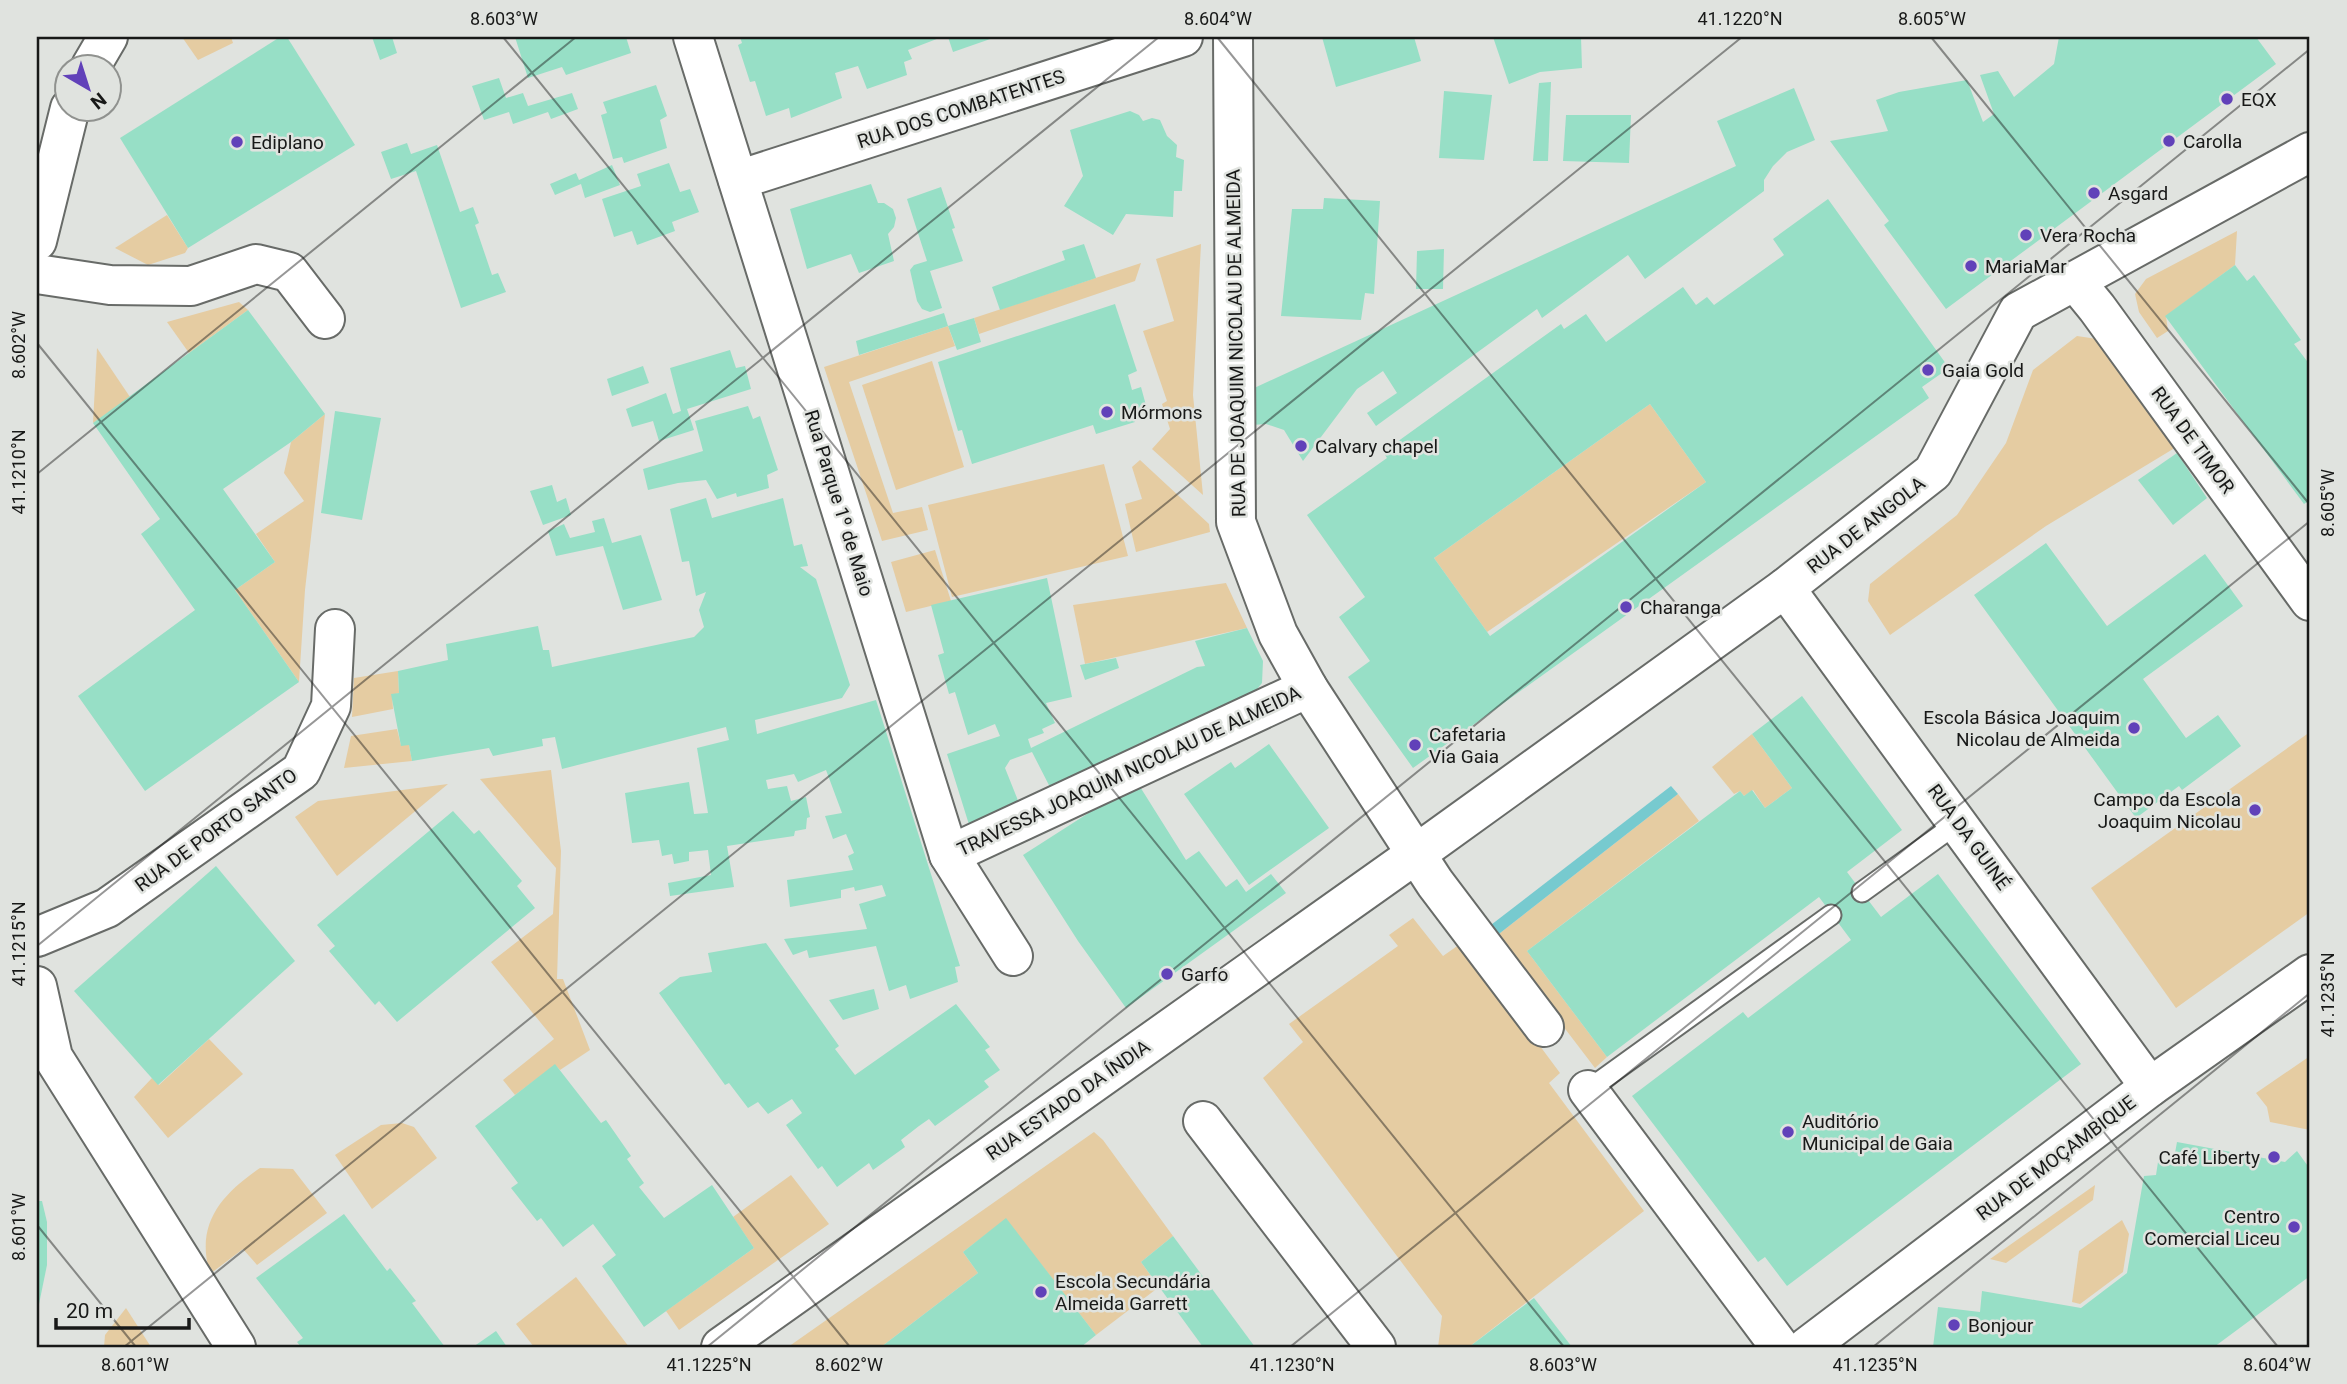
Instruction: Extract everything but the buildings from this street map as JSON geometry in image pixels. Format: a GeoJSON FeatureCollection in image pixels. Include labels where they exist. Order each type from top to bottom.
{"type":"FeatureCollection","features":[{"type":"Feature","properties":{"kind":"street","name":"Rua Parque 1º de Maio"},"geometry":{"type":"LineString","coordinates":[[693,37],[949,855],[1013,956]]}},
{"type":"Feature","properties":{"kind":"street","name":"RUA DOS COMBATENTES"},"geometry":{"type":"LineString","coordinates":[[738,180],[1183,37]]}},
{"type":"Feature","properties":{"kind":"street","name":"RUA DE JOAQUIM NICOLAU DE ALMEIDA"},"geometry":{"type":"LineString","coordinates":[[1233,37],[1236,522],[1278,634],[1308,688],[1435,883],[1544,1027]]}},
{"type":"Feature","properties":{"kind":"street"},"geometry":{"type":"LineString","coordinates":[[37,242],[66,122]]}},
{"type":"Feature","properties":{"kind":"street","name":"RUA DE ANGOLA"},"geometry":{"type":"LineString","coordinates":[[1416,854],[1785,588],[1933,472],[2018,312],[2310,152]]}},
{"type":"Feature","properties":{"kind":"street"},"geometry":{"type":"LineString","coordinates":[[37,274],[110,285],[191,286],[256,264],[289,272],[324,319]]}},
{"type":"Feature","properties":{"kind":"street","name":"RUA DE TIMOR"},"geometry":{"type":"LineString","coordinates":[[2075,281],[2310,601]]}},
{"type":"Feature","properties":{"kind":"street","name":"RUA DA GUINÉ"},"geometry":{"type":"LineString","coordinates":[[1785,588],[1959,822],[2150,1087]]}},
{"type":"Feature","properties":{"kind":"street","name":"RUA DE PORTO SANTO"},"geometry":{"type":"LineString","coordinates":[[37,937],[107,908],[301,771],[331,706],[335,629]]}},
{"type":"Feature","properties":{"kind":"street","name":"TRAVESSA JOAQUIM NICOLAU DE ALMEIDA"},"geometry":{"type":"LineString","coordinates":[[949,855],[1308,688]]}},
{"type":"Feature","properties":{"kind":"street","name":"RUA ESTADO DA ÍNDIA"},"geometry":{"type":"LineString","coordinates":[[721,1347],[1416,854]]}},
{"type":"Feature","properties":{"kind":"street","name":"RUA DE MOÇAMBIQUE"},"geometry":{"type":"LineString","coordinates":[[1807,1347],[2150,1087],[2310,974]]}},
{"type":"Feature","properties":{"kind":"street"},"geometry":{"type":"LineString","coordinates":[[37,986],[53,1058],[236,1347]]}},
{"type":"Feature","properties":{"kind":"street"},"geometry":{"type":"LineString","coordinates":[[1588,1090],[1780,1347]]}},
{"type":"Feature","properties":{"kind":"street"},"geometry":{"type":"LineString","coordinates":[[1203,1121],[1376,1347]]}},
{"type":"Feature","properties":{"kind":"lane"},"geometry":{"type":"LineString","coordinates":[[1862,892],[1959,822]]}},
{"type":"Feature","properties":{"kind":"lane"},"geometry":{"type":"LineString","coordinates":[[1588,1090],[1831,915]]}},
{"type":"Feature","properties":{"kind":"shaded area"},"geometry":{"type":"Polygon","coordinates":[[[182,37],[231,37],[233,43],[198,60],[182,37]]]}},
{"type":"Feature","properties":{"kind":"shaded area"},"geometry":{"type":"Polygon","coordinates":[[[167,215],[188,248],[185,253],[148,265],[115,248],[167,215]]]}},
{"type":"Feature","properties":{"kind":"shaded area"},"geometry":{"type":"Polygon","coordinates":[[[2237,231],[2235,265],[2166,316],[2168,331],[2157,338],[2139,312],[2135,294],[2146,279],[2237,231]]]}},
{"type":"Feature","properties":{"kind":"shaded area"},"geometry":{"type":"Polygon","coordinates":[[[1201,244],[1193,395],[1203,495],[1152,449],[1170,429],[1162,404],[1167,401],[1143,331],[1174,321],[1156,259],[1201,244]]]}},
{"type":"Feature","properties":{"kind":"shaded area"},"geometry":{"type":"Polygon","coordinates":[[[1141,263],[1135,281],[979,334],[974,318],[1141,263]]]}},
{"type":"Feature","properties":{"kind":"shaded area"},"geometry":{"type":"Polygon","coordinates":[[[239,302],[248,310],[189,353],[167,322],[239,302]]]}},
{"type":"Feature","properties":{"kind":"shaded area"},"geometry":{"type":"Polygon","coordinates":[[[948,326],[955,346],[849,382],[893,513],[922,507],[928,530],[882,541],[824,367],[948,326]]]}},
{"type":"Feature","properties":{"kind":"shaded area"},"geometry":{"type":"Polygon","coordinates":[[[2077,336],[2097,339],[2178,446],[2046,526],[1890,635],[1868,601],[1870,584],[1957,515],[2006,443],[2033,370],[2077,336]]]}},
{"type":"Feature","properties":{"kind":"shaded area"},"geometry":{"type":"Polygon","coordinates":[[[97,348],[130,397],[93,423],[97,348]]]}},
{"type":"Feature","properties":{"kind":"shaded area"},"geometry":{"type":"Polygon","coordinates":[[[932,361],[964,467],[896,490],[862,385],[932,361]]]}},
{"type":"Feature","properties":{"kind":"shaded area"},"geometry":{"type":"Polygon","coordinates":[[[1650,404],[1706,482],[1487,632],[1434,558],[1650,404]]]}},
{"type":"Feature","properties":{"kind":"shaded area"},"geometry":{"type":"Polygon","coordinates":[[[325,414],[305,590],[299,682],[235,590],[275,562],[256,534],[304,501],[284,473],[291,442],[325,414]]]}},
{"type":"Feature","properties":{"kind":"shaded area"},"geometry":{"type":"Polygon","coordinates":[[[1140,460],[1209,524],[1210,532],[1136,552],[1125,504],[1142,499],[1132,467],[1140,460]]]}},
{"type":"Feature","properties":{"kind":"shaded area"},"geometry":{"type":"Polygon","coordinates":[[[1104,464],[1128,556],[952,597],[928,505],[1104,464]]]}},
{"type":"Feature","properties":{"kind":"shaded area"},"geometry":{"type":"Polygon","coordinates":[[[935,550],[951,601],[906,612],[891,562],[935,550]]]}},
{"type":"Feature","properties":{"kind":"shaded area"},"geometry":{"type":"Polygon","coordinates":[[[1226,583],[1247,628],[1085,664],[1073,605],[1226,583]]]}},
{"type":"Feature","properties":{"kind":"shaded area"},"geometry":{"type":"Polygon","coordinates":[[[398,671],[399,693],[392,695],[393,709],[352,717],[354,678],[398,671]]]}},
{"type":"Feature","properties":{"kind":"shaded area"},"geometry":{"type":"Polygon","coordinates":[[[397,729],[401,745],[409,745],[412,761],[344,768],[351,736],[397,729]]]}},
{"type":"Feature","properties":{"kind":"shaded area","name":"Campo da Escola Joaquim Nicolau"},"geometry":{"type":"Polygon","coordinates":[[[2310,732],[2310,912],[2176,1008],[2091,888],[2310,732]]]}},
{"type":"Feature","properties":{"kind":"shaded area"},"geometry":{"type":"Polygon","coordinates":[[[1752,734],[1792,788],[1765,808],[1753,790],[1744,796],[1740,791],[1734,794],[1712,767],[1752,734]]]}},
{"type":"Feature","properties":{"kind":"shaded area"},"geometry":{"type":"Polygon","coordinates":[[[551,770],[561,851],[557,979],[563,979],[590,1050],[560,1070],[555,1065],[515,1095],[503,1080],[554,1039],[491,962],[553,914],[556,868],[480,779],[551,770]]]}},
{"type":"Feature","properties":{"kind":"shaded area"},"geometry":{"type":"Polygon","coordinates":[[[448,784],[337,876],[295,817],[318,801],[448,784]]]}},
{"type":"Feature","properties":{"kind":"shaded area"},"geometry":{"type":"Polygon","coordinates":[[[1678,794],[1699,821],[1527,951],[1607,1057],[1595,1068],[1495,937],[1678,794]]]}},
{"type":"Feature","properties":{"kind":"shaded area"},"geometry":{"type":"Polygon","coordinates":[[[1413,918],[1443,956],[1463,942],[1560,1073],[1549,1083],[1644,1211],[1469,1347],[1438,1347],[1442,1316],[1263,1078],[1303,1042],[1289,1024],[1398,946],[1389,935],[1413,918]]]}},
{"type":"Feature","properties":{"kind":"shaded area"},"geometry":{"type":"Polygon","coordinates":[[[209,1039],[243,1074],[168,1138],[134,1097],[152,1078],[159,1085],[209,1039]]]}},
{"type":"Feature","properties":{"kind":"shaded area"},"geometry":{"type":"Polygon","coordinates":[[[2310,1056],[2310,1130],[2270,1122],[2267,1107],[2256,1093],[2310,1056]]]}},
{"type":"Feature","properties":{"kind":"shaded area"},"geometry":{"type":"Polygon","coordinates":[[[402,1123],[414,1127],[437,1158],[372,1209],[335,1155],[381,1125],[402,1123]]]}},
{"type":"Feature","properties":{"kind":"shaded area"},"geometry":{"type":"Polygon","coordinates":[[[1094,1132],[1103,1140],[1173,1236],[1141,1262],[1159,1287],[1096,1335],[1006,1219],[963,1252],[978,1273],[881,1347],[788,1347],[1094,1132]]]}},
{"type":"Feature","properties":{"kind":"shaded area"},"geometry":{"type":"Polygon","coordinates":[[[260,1168],[293,1169],[327,1213],[257,1265],[243,1249],[210,1274],[206,1240],[215,1212],[234,1189],[260,1168]]]}},
{"type":"Feature","properties":{"kind":"shaded area"},"geometry":{"type":"Polygon","coordinates":[[[791,1175],[829,1224],[679,1330],[666,1311],[754,1248],[733,1217],[791,1175]]]}},
{"type":"Feature","properties":{"kind":"shaded area"},"geometry":{"type":"Polygon","coordinates":[[[2095,1185],[2093,1200],[2006,1263],[1990,1259],[2095,1185]]]}},
{"type":"Feature","properties":{"kind":"shaded area"},"geometry":{"type":"Polygon","coordinates":[[[2122,1220],[2129,1234],[2123,1272],[2080,1304],[2072,1302],[2079,1251],[2122,1220]]]}},
{"type":"Feature","properties":{"kind":"shaded area"},"geometry":{"type":"Polygon","coordinates":[[[576,1277],[629,1347],[534,1347],[516,1324],[576,1277]]]}},
{"type":"Feature","properties":{"kind":"shaded area"},"geometry":{"type":"Polygon","coordinates":[[[126,1308],[151,1347],[104,1347],[105,1335],[126,1308]]]}},
{"type":"Feature","properties":{"kind":"water"},"geometry":{"type":"Polygon","coordinates":[[[1671,786],[1678,794],[1495,937],[1487,928],[1671,786]]]}},
{"type":"Feature","properties":{"kind":"place","name":"EQX"},"geometry":{"type":"Point","coordinates":[2227,99]}},
{"type":"Feature","properties":{"kind":"place","name":"Carolla"},"geometry":{"type":"Point","coordinates":[2169,141]}},
{"type":"Feature","properties":{"kind":"place","name":"Ediplano"},"geometry":{"type":"Point","coordinates":[237,142]}},
{"type":"Feature","properties":{"kind":"place","name":"Asgard"},"geometry":{"type":"Point","coordinates":[2094,193]}},
{"type":"Feature","properties":{"kind":"place","name":"Vera Rocha"},"geometry":{"type":"Point","coordinates":[2026,235]}},
{"type":"Feature","properties":{"kind":"place","name":"MariaMar"},"geometry":{"type":"Point","coordinates":[1971,266]}},
{"type":"Feature","properties":{"kind":"place","name":"Gaia Gold"},"geometry":{"type":"Point","coordinates":[1928,370]}},
{"type":"Feature","properties":{"kind":"place","name":"Mórmons"},"geometry":{"type":"Point","coordinates":[1107,412]}},
{"type":"Feature","properties":{"kind":"place","name":"Calvary chapel"},"geometry":{"type":"Point","coordinates":[1301,446]}},
{"type":"Feature","properties":{"kind":"place","name":"Charanga"},"geometry":{"type":"Point","coordinates":[1626,607]}},
{"type":"Feature","properties":{"kind":"place","name":"Escola Básica Joaquim Nicolau de Almeida"},"geometry":{"type":"Point","coordinates":[2134,728]}},
{"type":"Feature","properties":{"kind":"place","name":"Cafetaria Via Gaia"},"geometry":{"type":"Point","coordinates":[1415,745]}},
{"type":"Feature","properties":{"kind":"place","name":"Campo da Escola Joaquim Nicolau"},"geometry":{"type":"Point","coordinates":[2255,810]}},
{"type":"Feature","properties":{"kind":"place","name":"Garfo"},"geometry":{"type":"Point","coordinates":[1167,974]}},
{"type":"Feature","properties":{"kind":"place","name":"Auditório Municipal de Gaia"},"geometry":{"type":"Point","coordinates":[1788,1132]}},
{"type":"Feature","properties":{"kind":"place","name":"Café Liberty"},"geometry":{"type":"Point","coordinates":[2274,1157]}},
{"type":"Feature","properties":{"kind":"place","name":"Centro Comercial Liceu"},"geometry":{"type":"Point","coordinates":[2294,1227]}},
{"type":"Feature","properties":{"kind":"place","name":"Escola Secundária Almeida Garrett"},"geometry":{"type":"Point","coordinates":[1041,1292]}},
{"type":"Feature","properties":{"kind":"place","name":"Bonjour"},"geometry":{"type":"Point","coordinates":[1954,1325]}}]}
